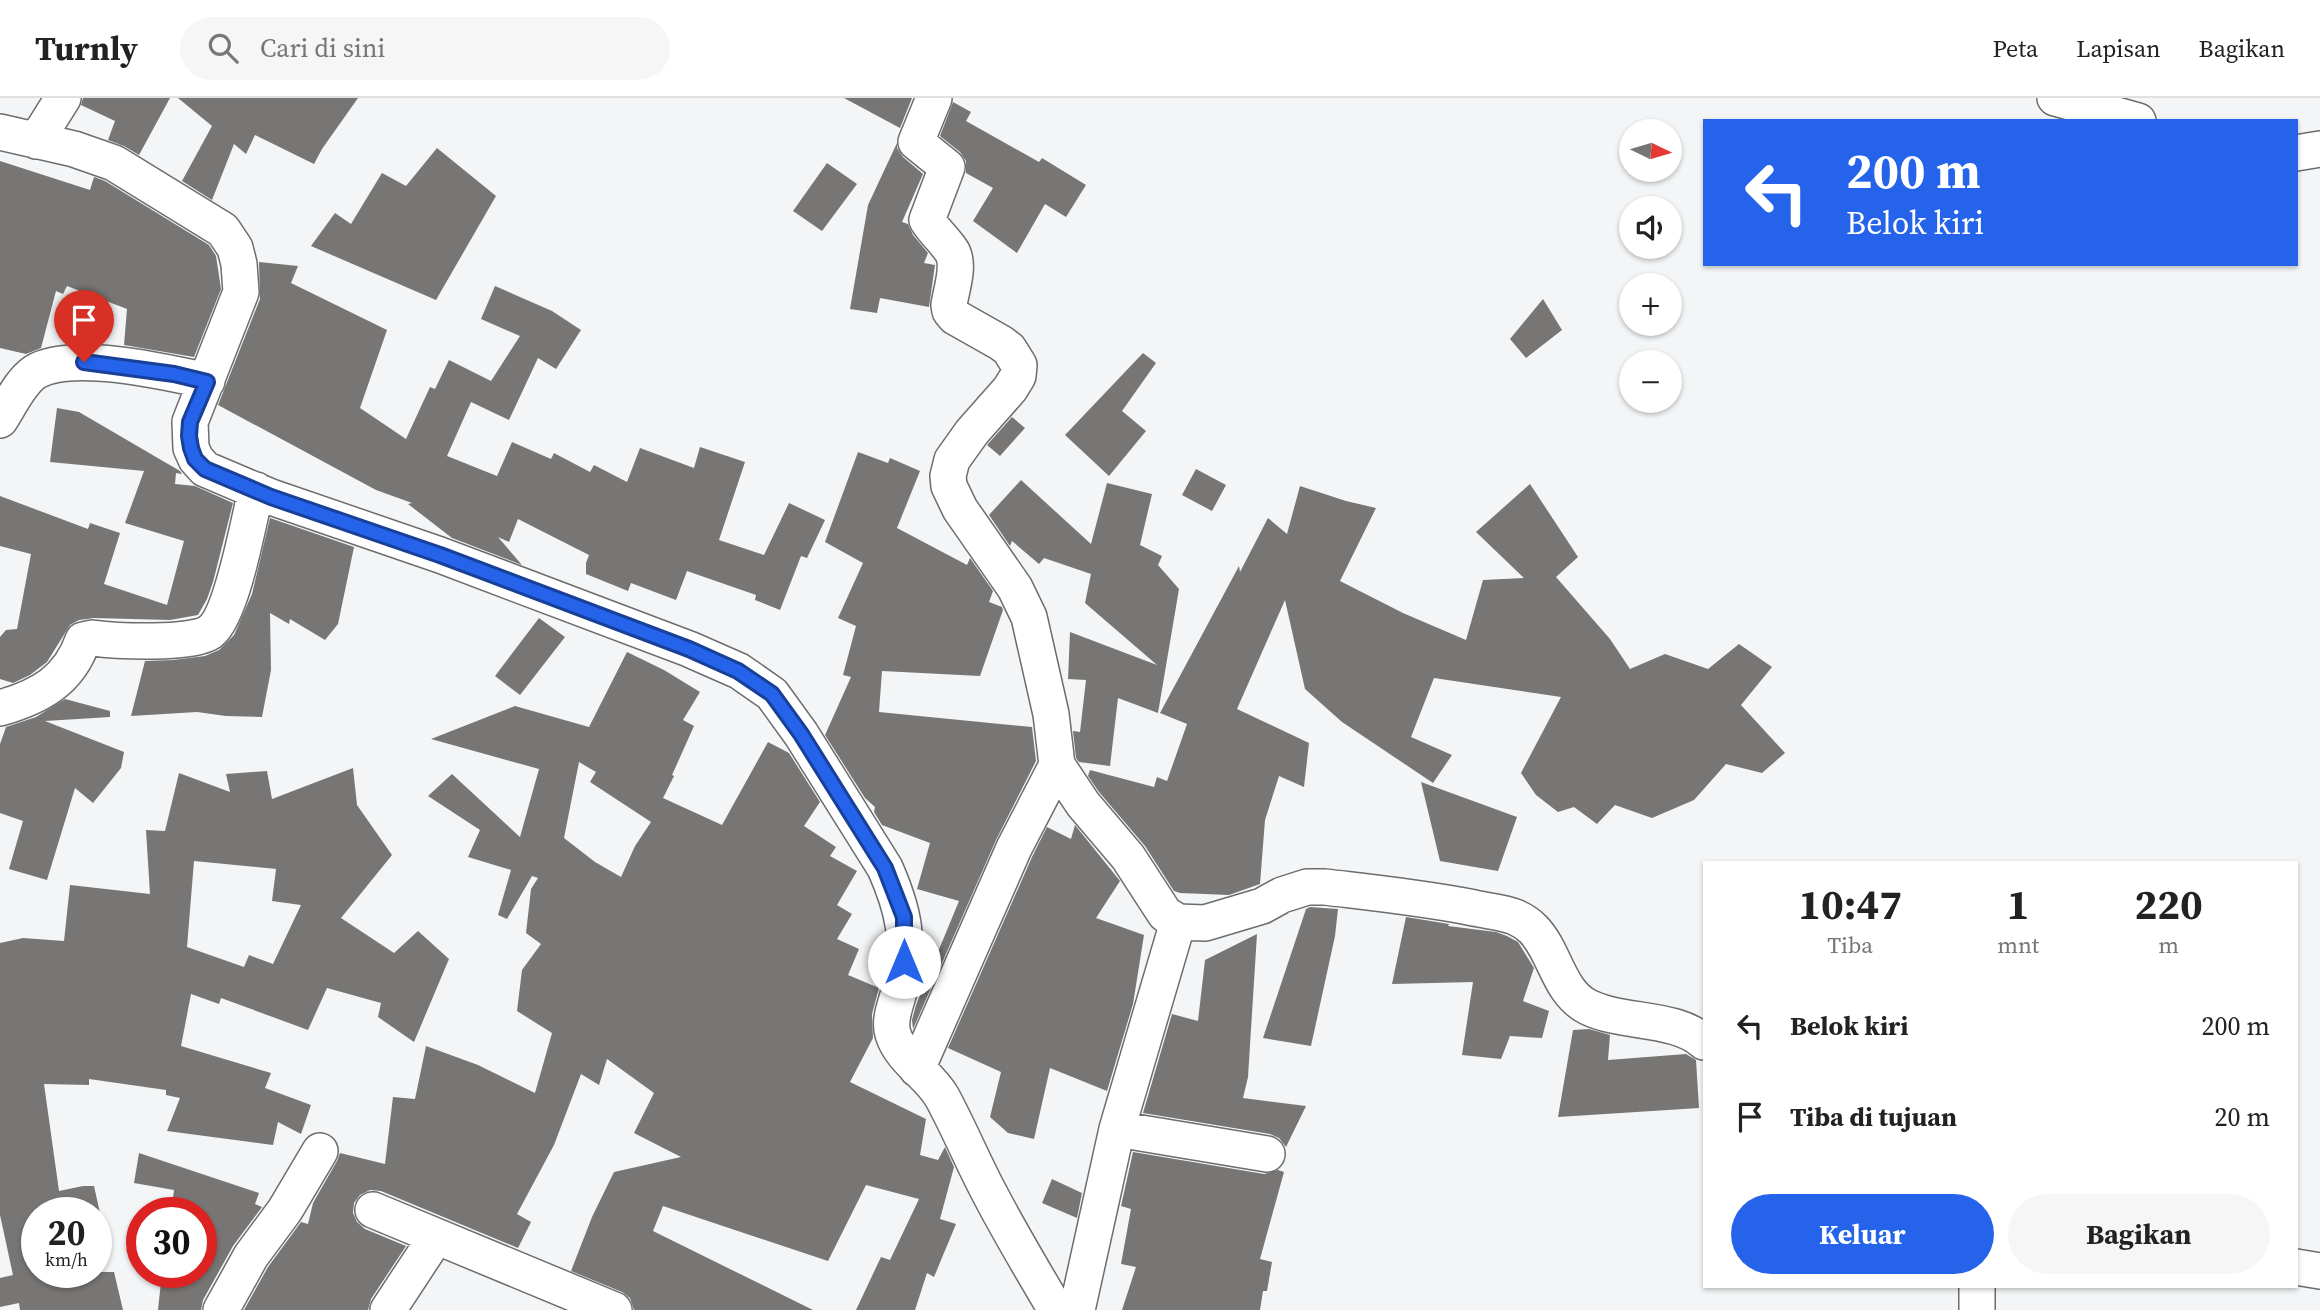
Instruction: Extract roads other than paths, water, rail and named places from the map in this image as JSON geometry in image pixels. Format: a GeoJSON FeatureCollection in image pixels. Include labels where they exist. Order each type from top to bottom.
{"type":"FeatureCollection","features":[{"type":"Feature","properties":{"kind":"street"},"geometry":{"type":"LineString","coordinates":[[36,141],[63,98]]}},
{"type":"Feature","properties":{"kind":"street"},"geometry":{"type":"LineString","coordinates":[[934,98],[916,142],[947,167],[927,220],[942,242],[953,252],[955,266],[950,311],[955,317],[1009,349],[1019,365],[1018,376],[1010,389],[972,432],[952,460],[948,467],[949,486],[960,509],[1015,588],[1029,617],[1051,714],[1057,765],[1083,804],[1128,857],[1165,915],[1178,922],[1205,923],[1262,906],[1282,895],[1307,887],[1325,887],[1438,901],[1513,916],[1527,923],[1541,937],[1571,994],[1584,1005],[1603,1014],[1674,1027],[1697,1035],[1703,1041]]}},
{"type":"Feature","properties":{"kind":"street"},"geometry":{"type":"LineString","coordinates":[[2055,98],[2131,119]]}},
{"type":"Feature","properties":{"kind":"street"},"geometry":{"type":"LineString","coordinates":[[0,132],[74,149],[114,163],[223,230],[235,248],[241,292],[190,422],[191,448],[195,459],[205,469],[689,649],[738,671],[772,694],[808,744],[885,868],[895,892],[904,917],[905,944],[892,1029],[900,1048],[941,1094],[992,1199],[1056,1310]]}},
{"type":"Feature","properties":{"kind":"street"},"geometry":{"type":"LineString","coordinates":[[2298,153],[2320,149]]}},
{"type":"Feature","properties":{"kind":"street"},"geometry":{"type":"LineString","coordinates":[[0,420],[21,387],[34,373],[64,364],[84,362],[174,374],[207,382]]}},
{"type":"Feature","properties":{"kind":"street"},"geometry":{"type":"LineString","coordinates":[[0,708],[35,696],[52,686],[77,658],[83,640],[171,640],[209,633],[219,621],[234,583],[256,490]]}},
{"type":"Feature","properties":{"kind":"street"},"geometry":{"type":"LineString","coordinates":[[917,1069],[1014,848],[1057,765]]}},
{"type":"Feature","properties":{"kind":"street"},"geometry":{"type":"LineString","coordinates":[[1077,1310],[1117,1129],[1178,922]]}},
{"type":"Feature","properties":{"kind":"street"},"geometry":{"type":"LineString","coordinates":[[1117,1129],[1267,1154]]}},
{"type":"Feature","properties":{"kind":"street"},"geometry":{"type":"LineString","coordinates":[[221,1310],[251,1256],[285,1210],[320,1151]]}},
{"type":"Feature","properties":{"kind":"street"},"geometry":{"type":"LineString","coordinates":[[373,1210],[614,1310]]}},
{"type":"Feature","properties":{"kind":"street"},"geometry":{"type":"LineString","coordinates":[[388,1310],[436,1237]]}},
{"type":"Feature","properties":{"kind":"street"},"geometry":{"type":"LineString","coordinates":[[2298,1267],[2320,1271]]}},
{"type":"Feature","properties":{"kind":"street"},"geometry":{"type":"LineString","coordinates":[[1977,1310],[1978,1288]]}}]}
